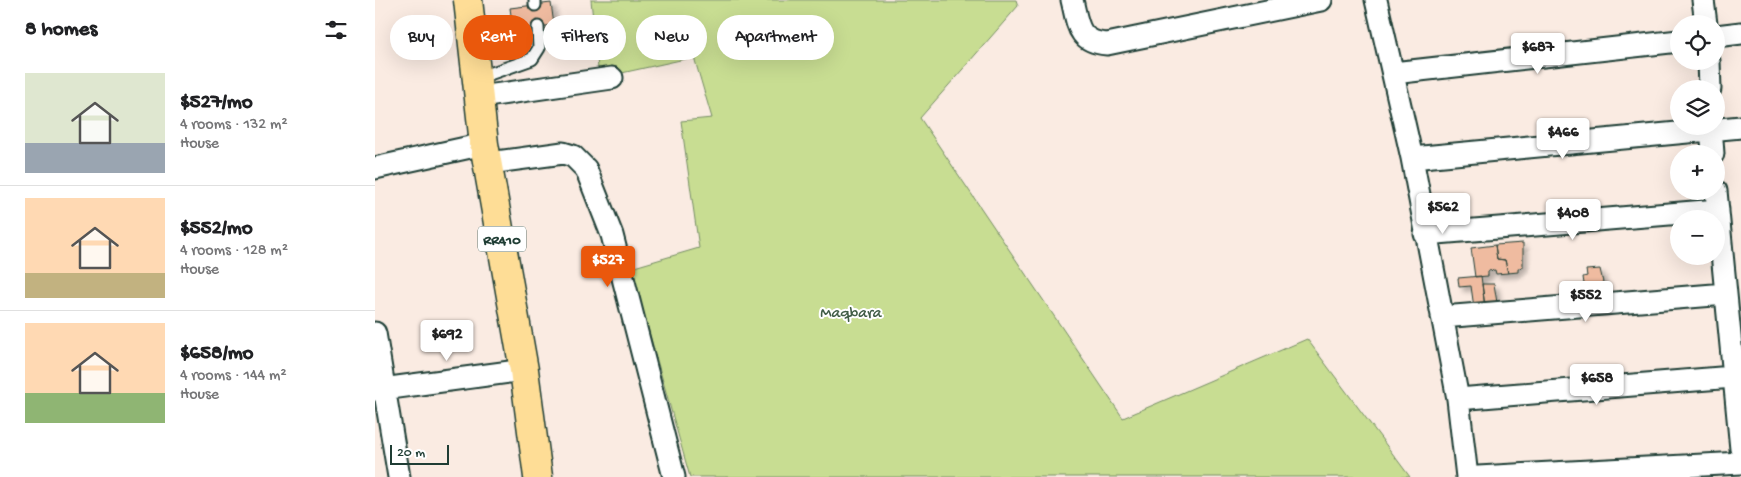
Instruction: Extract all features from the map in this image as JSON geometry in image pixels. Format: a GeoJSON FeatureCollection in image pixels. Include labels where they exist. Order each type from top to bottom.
{"type":"FeatureCollection","features":[{"type":"Feature","properties":{"kind":"highway","name":"RR410"},"geometry":{"type":"LineString","coordinates":[[468,0],[487,153],[524,370],[538,477]]}},
{"type":"Feature","properties":{"kind":"street"},"geometry":{"type":"LineString","coordinates":[[1072,0],[1079,29],[1085,38],[1093,43],[1107,44],[1321,0]]}},
{"type":"Feature","properties":{"kind":"street"},"geometry":{"type":"LineString","coordinates":[[1376,0],[1412,158],[1458,399],[1467,477]]}},
{"type":"Feature","properties":{"kind":"street"},"geometry":{"type":"LineString","coordinates":[[1703,0],[1705,15]]}},
{"type":"Feature","properties":{"kind":"street"},"geometry":{"type":"LineString","coordinates":[[1725,35],[1741,33]]}},
{"type":"Feature","properties":{"kind":"street"},"geometry":{"type":"LineString","coordinates":[[1393,73],[1670,42]]}},
{"type":"Feature","properties":{"kind":"street"},"geometry":{"type":"LineString","coordinates":[[479,87],[612,78]]}},
{"type":"Feature","properties":{"kind":"street"},"geometry":{"type":"LineString","coordinates":[[1725,128],[1741,127]]}},
{"type":"Feature","properties":{"kind":"street"},"geometry":{"type":"LineString","coordinates":[[1412,158],[1670,132]]}},
{"type":"Feature","properties":{"kind":"street"},"geometry":{"type":"LineString","coordinates":[[375,168],[487,153],[563,153],[573,156],[586,169],[612,235],[675,477]]}},
{"type":"Feature","properties":{"kind":"street"},"geometry":{"type":"LineString","coordinates":[[1425,234],[1717,201],[1726,294],[1736,345],[1733,377],[1741,449]]}},
{"type":"Feature","properties":{"kind":"street"},"geometry":{"type":"LineString","coordinates":[[1442,317],[1726,294]]}},
{"type":"Feature","properties":{"kind":"street"},"geometry":{"type":"LineString","coordinates":[[375,333],[379,390],[399,477]]}},
{"type":"Feature","properties":{"kind":"street"},"geometry":{"type":"LineString","coordinates":[[379,390],[524,370]]}},
{"type":"Feature","properties":{"kind":"street"},"geometry":{"type":"LineString","coordinates":[[1458,399],[1733,377]]}},
{"type":"Feature","properties":{"kind":"street"},"geometry":{"type":"LineString","coordinates":[[1478,477],[1741,463]]}},
{"type":"Feature","properties":{"kind":"lane"},"geometry":{"type":"LineString","coordinates":[[479,87],[532,59],[539,48],[538,27]]}},
{"type":"Feature","properties":{"kind":"green space","name":"Maqbara"},"geometry":{"type":"Polygon","coordinates":[[[591,0],[1016,0],[1018,6],[920,118],[1123,418],[1307,339],[1410,477],[690,477],[631,268],[699,248],[681,121],[712,118],[695,60],[707,60],[707,15],[636,15],[636,60],[680,60],[599,78],[597,60],[626,60],[626,15],[593,15],[591,0]]]}},
{"type":"Feature","properties":{"kind":"building"},"geometry":{"type":"Polygon","coordinates":[[[551,3],[553,15],[543,15],[543,26],[533,28],[533,15],[511,15],[510,8],[551,3]]]}},
{"type":"Feature","properties":{"kind":"building"},"geometry":{"type":"Polygon","coordinates":[[[1523,243],[1523,267],[1518,268],[1518,272],[1508,273],[1505,260],[1497,259],[1495,245],[1523,243]]]}},
{"type":"Feature","properties":{"kind":"building"},"geometry":{"type":"Polygon","coordinates":[[[1495,245],[1497,259],[1505,260],[1508,273],[1496,274],[1495,270],[1488,271],[1488,276],[1475,277],[1471,248],[1495,245]]]}},
{"type":"Feature","properties":{"kind":"building"},"geometry":{"type":"Polygon","coordinates":[[[1600,269],[1607,300],[1586,298],[1583,277],[1587,276],[1586,270],[1600,269]]]}},
{"type":"Feature","properties":{"kind":"building"},"geometry":{"type":"Polygon","coordinates":[[[1481,276],[1485,307],[1474,308],[1471,286],[1459,287],[1458,278],[1481,276]]]}},
{"type":"Feature","properties":{"kind":"building"},"geometry":{"type":"Polygon","coordinates":[[[1482,284],[1494,284],[1498,309],[1485,307],[1482,284]]]}}]}
